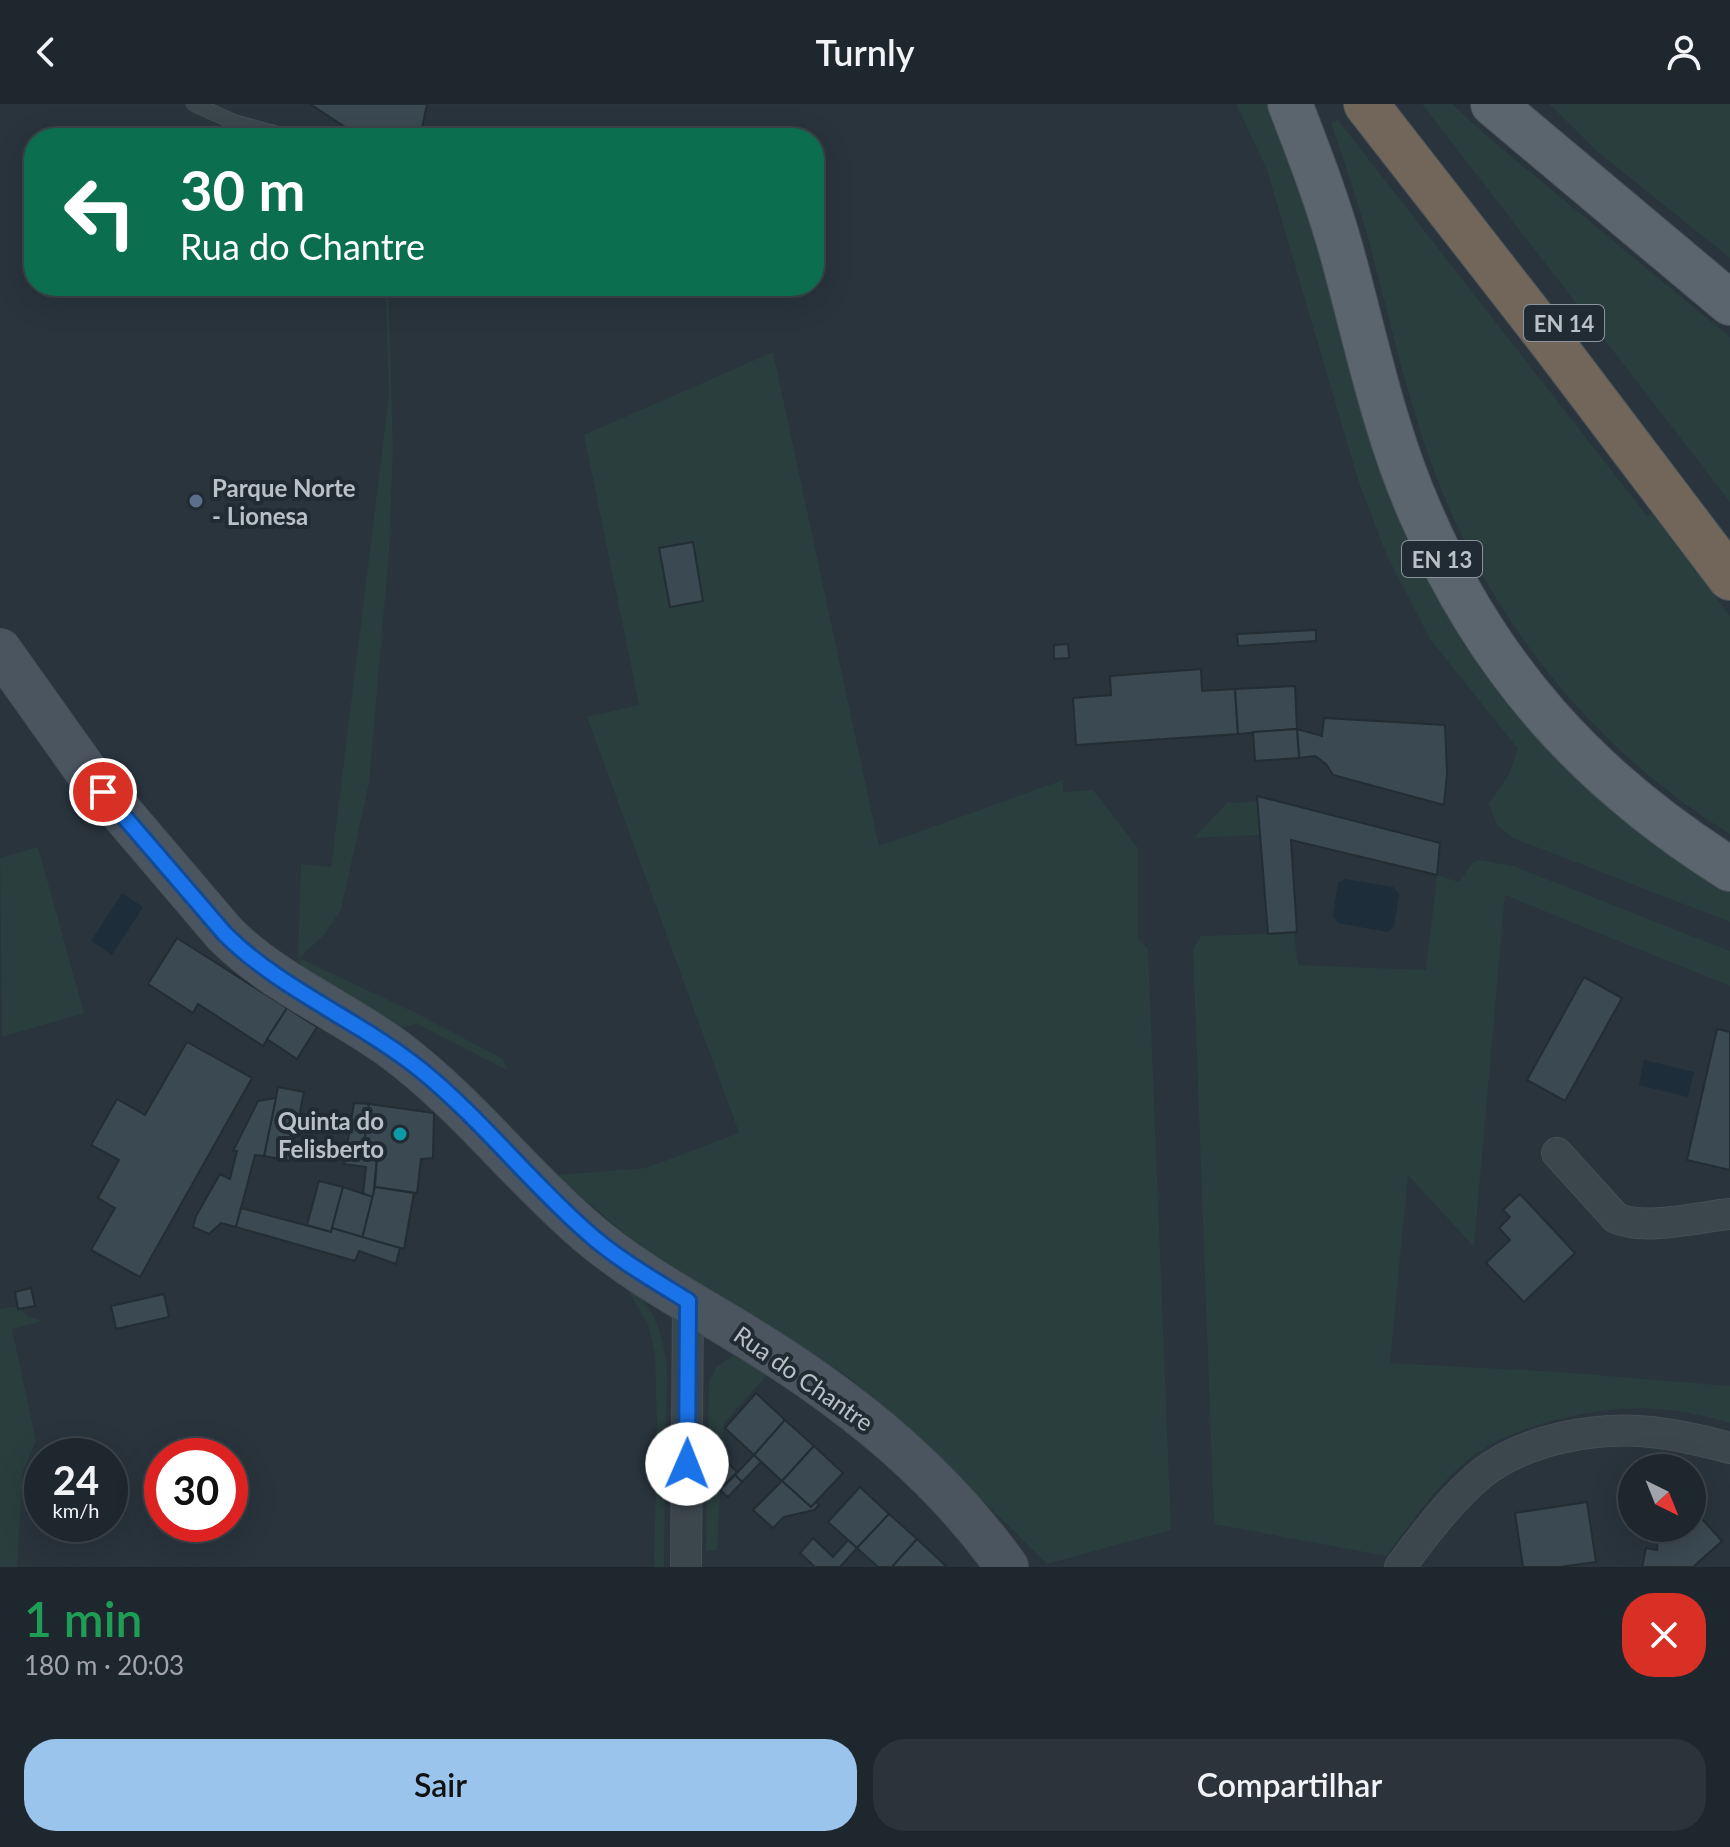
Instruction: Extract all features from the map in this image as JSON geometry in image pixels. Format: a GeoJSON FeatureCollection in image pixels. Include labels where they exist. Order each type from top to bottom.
{"type":"FeatureCollection","features":[{"type":"Feature","properties":{"kind":"highway","name":"EN 14"},"geometry":{"type":"LineString","coordinates":[[1366,104],[1730,578]]}},
{"type":"Feature","properties":{"kind":"highway","name":"EN 14"},"geometry":{"type":"LineString","coordinates":[[1396,104],[1730,544]]}},
{"type":"Feature","properties":{"kind":"main road","name":"EN 13"},"geometry":{"type":"LineString","coordinates":[[1290,104],[1341,250],[1388,423],[1420,512],[1454,585],[1496,654],[1537,706],[1580,752],[1662,824],[1730,869]]}},
{"type":"Feature","properties":{"kind":"main road"},"geometry":{"type":"LineString","coordinates":[[1493,104],[1730,303]]}},
{"type":"Feature","properties":{"kind":"street","name":"Rua do Chantre"},"geometry":{"type":"LineString","coordinates":[[0,650],[86,771],[247,956],[419,1068],[463,1107],[587,1232],[829,1391],[890,1438],[924,1469],[966,1515],[1007,1567]]}},
{"type":"Feature","properties":{"kind":"street"},"geometry":{"type":"LineString","coordinates":[[1557,1153],[1616,1218],[1623,1221],[1648,1223],[1730,1214]]}},
{"type":"Feature","properties":{"kind":"street"},"geometry":{"type":"LineString","coordinates":[[686,1567],[688,1301]]}},
{"type":"Feature","properties":{"kind":"street"},"geometry":{"type":"LineString","coordinates":[[1400,1567],[1446,1508],[1482,1474],[1506,1458],[1538,1446],[1594,1434],[1648,1432],[1683,1436],[1730,1448]]}},
{"type":"Feature","properties":{"kind":"lane"},"geometry":{"type":"LineString","coordinates":[[194,104],[256,128]]}},
{"type":"Feature","properties":{"kind":"green space"},"geometry":{"type":"Polygon","coordinates":[[[1236,104],[1273,104],[1441,585],[1730,883],[1730,922],[1513,838],[1497,825],[1489,804],[1509,774],[1518,749],[1430,639],[1386,554],[1358,480],[1267,170],[1236,104]]]}},
{"type":"Feature","properties":{"kind":"green space"},"geometry":{"type":"Polygon","coordinates":[[[1422,104],[1452,104],[1730,337],[1730,502],[1422,104]]]}},
{"type":"Feature","properties":{"kind":"green space"},"geometry":{"type":"Polygon","coordinates":[[[1549,104],[1730,104],[1730,258],[1598,152],[1549,104]]]}},
{"type":"Feature","properties":{"kind":"green space"},"geometry":{"type":"Polygon","coordinates":[[[1338,120],[1647,516],[1652,513],[1730,616],[1730,834],[1634,763],[1591,722],[1517,630],[1485,579],[1457,526],[1424,442],[1368,238],[1331,123],[1338,120]]]}},
{"type":"Feature","properties":{"kind":"green space"},"geometry":{"type":"Polygon","coordinates":[[[388,296],[393,448],[389,553],[369,783],[341,910],[323,936],[299,958],[418,1014],[503,1059],[507,1070],[417,1024],[398,1028],[305,972],[298,958],[301,864],[331,867],[389,395],[388,296]]]}},
{"type":"Feature","properties":{"kind":"green space"},"geometry":{"type":"Polygon","coordinates":[[[773,352],[879,846],[1063,780],[1063,792],[1093,790],[1138,848],[1138,939],[1148,949],[1171,1530],[1047,1564],[917,1436],[846,1375],[652,1257],[556,1175],[646,1168],[739,1133],[587,717],[639,705],[584,435],[773,352]]]}},
{"type":"Feature","properties":{"kind":"green space"},"geometry":{"type":"Polygon","coordinates":[[[1258,802],[1260,835],[1194,838],[1227,803],[1258,802]]]}},
{"type":"Feature","properties":{"kind":"green space"},"geometry":{"type":"Polygon","coordinates":[[[38,847],[84,1013],[2,1037],[0,858],[38,847]]]}},
{"type":"Feature","properties":{"kind":"green space"},"geometry":{"type":"Polygon","coordinates":[[[1480,860],[1513,866],[1730,951],[1730,986],[1505,895],[1474,1247],[1408,1175],[1390,1363],[1561,1372],[1730,1386],[1730,1423],[1676,1411],[1635,1409],[1585,1414],[1534,1426],[1470,1458],[1425,1504],[1386,1556],[1214,1524],[1193,949],[1201,936],[1294,933],[1298,965],[1426,970],[1437,875],[1459,882],[1472,863],[1480,860]]]}},
{"type":"Feature","properties":{"kind":"green space"},"geometry":{"type":"Polygon","coordinates":[[[620,1277],[653,1315],[667,1364],[664,1567],[654,1567],[655,1354],[648,1324],[620,1277]]]}},
{"type":"Feature","properties":{"kind":"green space"},"geometry":{"type":"Polygon","coordinates":[[[18,1306],[27,1316],[43,1321],[12,1329],[35,1438],[24,1438],[17,1567],[0,1567],[0,1309],[18,1306]]]}},
{"type":"Feature","properties":{"kind":"green space"},"geometry":{"type":"Polygon","coordinates":[[[733,1356],[769,1373],[724,1423],[717,1550],[706,1551],[709,1382],[717,1366],[733,1356]]]}},
{"type":"Feature","properties":{"kind":"water"},"geometry":{"type":"Polygon","coordinates":[[[1345,879],[1393,887],[1399,894],[1394,927],[1388,932],[1338,923],[1333,916],[1338,883],[1345,879]]]}},
{"type":"Feature","properties":{"kind":"water"},"geometry":{"type":"Polygon","coordinates":[[[122,893],[143,907],[112,955],[91,941],[122,893]]]}},
{"type":"Feature","properties":{"kind":"water"},"geometry":{"type":"Polygon","coordinates":[[[1644,1060],[1694,1072],[1688,1097],[1639,1085],[1644,1060]]]}},
{"type":"Feature","properties":{"kind":"building"},"geometry":{"type":"Polygon","coordinates":[[[310,104],[427,104],[422,128],[347,128],[310,104]]]}},
{"type":"Feature","properties":{"kind":"building"},"geometry":{"type":"Polygon","coordinates":[[[693,542],[703,601],[670,607],[659,548],[693,542]]]}},
{"type":"Feature","properties":{"kind":"building"},"geometry":{"type":"Polygon","coordinates":[[[1316,630],[1316,641],[1238,646],[1237,634],[1316,630]]]}},
{"type":"Feature","properties":{"kind":"building"},"geometry":{"type":"Polygon","coordinates":[[[1068,644],[1069,658],[1054,659],[1054,645],[1068,644]]]}},
{"type":"Feature","properties":{"kind":"building"},"geometry":{"type":"Polygon","coordinates":[[[1201,669],[1202,691],[1235,689],[1238,734],[1076,745],[1073,698],[1111,695],[1110,676],[1201,669]]]}},
{"type":"Feature","properties":{"kind":"building"},"geometry":{"type":"Polygon","coordinates":[[[1295,686],[1297,729],[1238,734],[1235,689],[1295,686]]]}},
{"type":"Feature","properties":{"kind":"building"},"geometry":{"type":"Polygon","coordinates":[[[1324,718],[1445,725],[1447,773],[1444,805],[1333,775],[1326,764],[1315,756],[1299,758],[1297,729],[1322,736],[1324,718]]]}},
{"type":"Feature","properties":{"kind":"building"},"geometry":{"type":"Polygon","coordinates":[[[1297,729],[1299,758],[1255,761],[1253,732],[1297,729]]]}},
{"type":"Feature","properties":{"kind":"building"},"geometry":{"type":"Polygon","coordinates":[[[1257,796],[1440,843],[1437,875],[1291,840],[1297,932],[1268,934],[1257,796]]]}},
{"type":"Feature","properties":{"kind":"building"},"geometry":{"type":"Polygon","coordinates":[[[177,938],[287,1008],[263,1046],[198,1004],[193,1013],[148,984],[177,938]]]}},
{"type":"Feature","properties":{"kind":"building"},"geometry":{"type":"Polygon","coordinates":[[[1584,977],[1622,998],[1565,1101],[1527,1080],[1584,977]]]}},
{"type":"Feature","properties":{"kind":"building"},"geometry":{"type":"Polygon","coordinates":[[[287,1008],[317,1027],[297,1059],[267,1039],[287,1008]]]}},
{"type":"Feature","properties":{"kind":"building"},"geometry":{"type":"Polygon","coordinates":[[[1717,1029],[1730,1032],[1730,1170],[1687,1160],[1717,1029]]]}},
{"type":"Feature","properties":{"kind":"building"},"geometry":{"type":"Polygon","coordinates":[[[187,1042],[252,1078],[140,1277],[91,1250],[115,1208],[98,1198],[119,1160],[91,1145],[117,1099],[145,1115],[187,1042]]]}},
{"type":"Feature","properties":{"kind":"building"},"geometry":{"type":"Polygon","coordinates":[[[278,1087],[304,1092],[290,1161],[264,1156],[278,1087]]]}},
{"type":"Feature","properties":{"kind":"building"},"geometry":{"type":"Polygon","coordinates":[[[276,1098],[264,1156],[255,1155],[236,1227],[221,1223],[209,1234],[193,1227],[220,1174],[230,1179],[237,1151],[233,1151],[258,1101],[276,1098]]]}},
{"type":"Feature","properties":{"kind":"building"},"geometry":{"type":"Polygon","coordinates":[[[354,1103],[369,1104],[363,1154],[377,1158],[373,1197],[363,1194],[366,1167],[344,1164],[354,1103]]]}},
{"type":"Feature","properties":{"kind":"building","name":"Quinta do Felisberto"},"geometry":{"type":"Polygon","coordinates":[[[369,1104],[434,1113],[433,1158],[421,1159],[417,1193],[375,1187],[377,1158],[363,1154],[369,1104]]]}},
{"type":"Feature","properties":{"kind":"building"},"geometry":{"type":"Polygon","coordinates":[[[319,1181],[343,1187],[331,1232],[307,1225],[319,1181]]]}},
{"type":"Feature","properties":{"kind":"building"},"geometry":{"type":"Polygon","coordinates":[[[343,1187],[373,1197],[362,1239],[332,1228],[343,1187]]]}},
{"type":"Feature","properties":{"kind":"building"},"geometry":{"type":"Polygon","coordinates":[[[375,1187],[414,1193],[404,1249],[362,1239],[375,1187]]]}},
{"type":"Feature","properties":{"kind":"building"},"geometry":{"type":"Polygon","coordinates":[[[1520,1194],[1575,1253],[1524,1302],[1486,1263],[1510,1240],[1499,1228],[1510,1217],[1503,1210],[1520,1194]]]}},
{"type":"Feature","properties":{"kind":"building"},"geometry":{"type":"Polygon","coordinates":[[[241,1208],[331,1232],[332,1228],[400,1248],[396,1264],[359,1251],[355,1261],[236,1227],[241,1208]]]}},
{"type":"Feature","properties":{"kind":"building"},"geometry":{"type":"Polygon","coordinates":[[[31,1288],[35,1306],[18,1309],[15,1292],[31,1288]]]}},
{"type":"Feature","properties":{"kind":"building"},"geometry":{"type":"Polygon","coordinates":[[[164,1294],[169,1317],[116,1329],[111,1306],[164,1294]]]}},
{"type":"Feature","properties":{"kind":"building"},"geometry":{"type":"Polygon","coordinates":[[[756,1393],[785,1420],[754,1455],[725,1428],[756,1393]]]}},
{"type":"Feature","properties":{"kind":"building"},"geometry":{"type":"Polygon","coordinates":[[[785,1420],[814,1446],[782,1481],[754,1455],[785,1420]]]}},
{"type":"Feature","properties":{"kind":"building"},"geometry":{"type":"Polygon","coordinates":[[[814,1446],[843,1473],[811,1507],[782,1481],[814,1446]]]}},
{"type":"Feature","properties":{"kind":"building"},"geometry":{"type":"Polygon","coordinates":[[[754,1455],[761,1462],[742,1482],[735,1475],[754,1455]]]}},
{"type":"Feature","properties":{"kind":"building"},"geometry":{"type":"Polygon","coordinates":[[[723,1458],[737,1472],[720,1490],[723,1458]]]}},
{"type":"Feature","properties":{"kind":"building"},"geometry":{"type":"Polygon","coordinates":[[[735,1475],[742,1482],[728,1497],[720,1490],[735,1475]]]}},
{"type":"Feature","properties":{"kind":"building"},"geometry":{"type":"Polygon","coordinates":[[[782,1481],[811,1507],[816,1502],[819,1505],[814,1510],[784,1517],[773,1528],[753,1510],[782,1481]]]}},
{"type":"Feature","properties":{"kind":"building"},"geometry":{"type":"Polygon","coordinates":[[[860,1487],[889,1514],[857,1548],[828,1522],[860,1487]]]}},
{"type":"Feature","properties":{"kind":"building"},"geometry":{"type":"Polygon","coordinates":[[[1587,1502],[1596,1562],[1559,1567],[1523,1567],[1515,1513],[1587,1502]]]}},
{"type":"Feature","properties":{"kind":"building"},"geometry":{"type":"Polygon","coordinates":[[[889,1514],[917,1539],[892,1567],[878,1567],[857,1548],[889,1514]]]}},
{"type":"Feature","properties":{"kind":"building"},"geometry":{"type":"Polygon","coordinates":[[[1706,1523],[1722,1541],[1693,1567],[1642,1567],[1646,1548],[1657,1550],[1658,1542],[1706,1542],[1706,1523]]]}},
{"type":"Feature","properties":{"kind":"building"},"geometry":{"type":"Polygon","coordinates":[[[813,1538],[833,1557],[848,1540],[857,1548],[840,1567],[815,1567],[800,1553],[813,1538]]]}},
{"type":"Feature","properties":{"kind":"building"},"geometry":{"type":"Polygon","coordinates":[[[917,1539],[946,1566],[892,1567],[917,1539]]]}},
{"type":"Feature","properties":{"kind":"place","name":"Parque Norte - Lionesa"},"geometry":{"type":"Point","coordinates":[196,501]}},
{"type":"Feature","properties":{"kind":"place","name":"Quinta do Felisberto"},"geometry":{"type":"Point","coordinates":[400,1134]}},
{"type":"Feature","properties":{"kind":"route"},"geometry":{"type":"LineString","coordinates":[[103,792],[247,956],[419,1068],[463,1107],[587,1232],[612,1252],[688,1301],[687,1464]]}}]}
